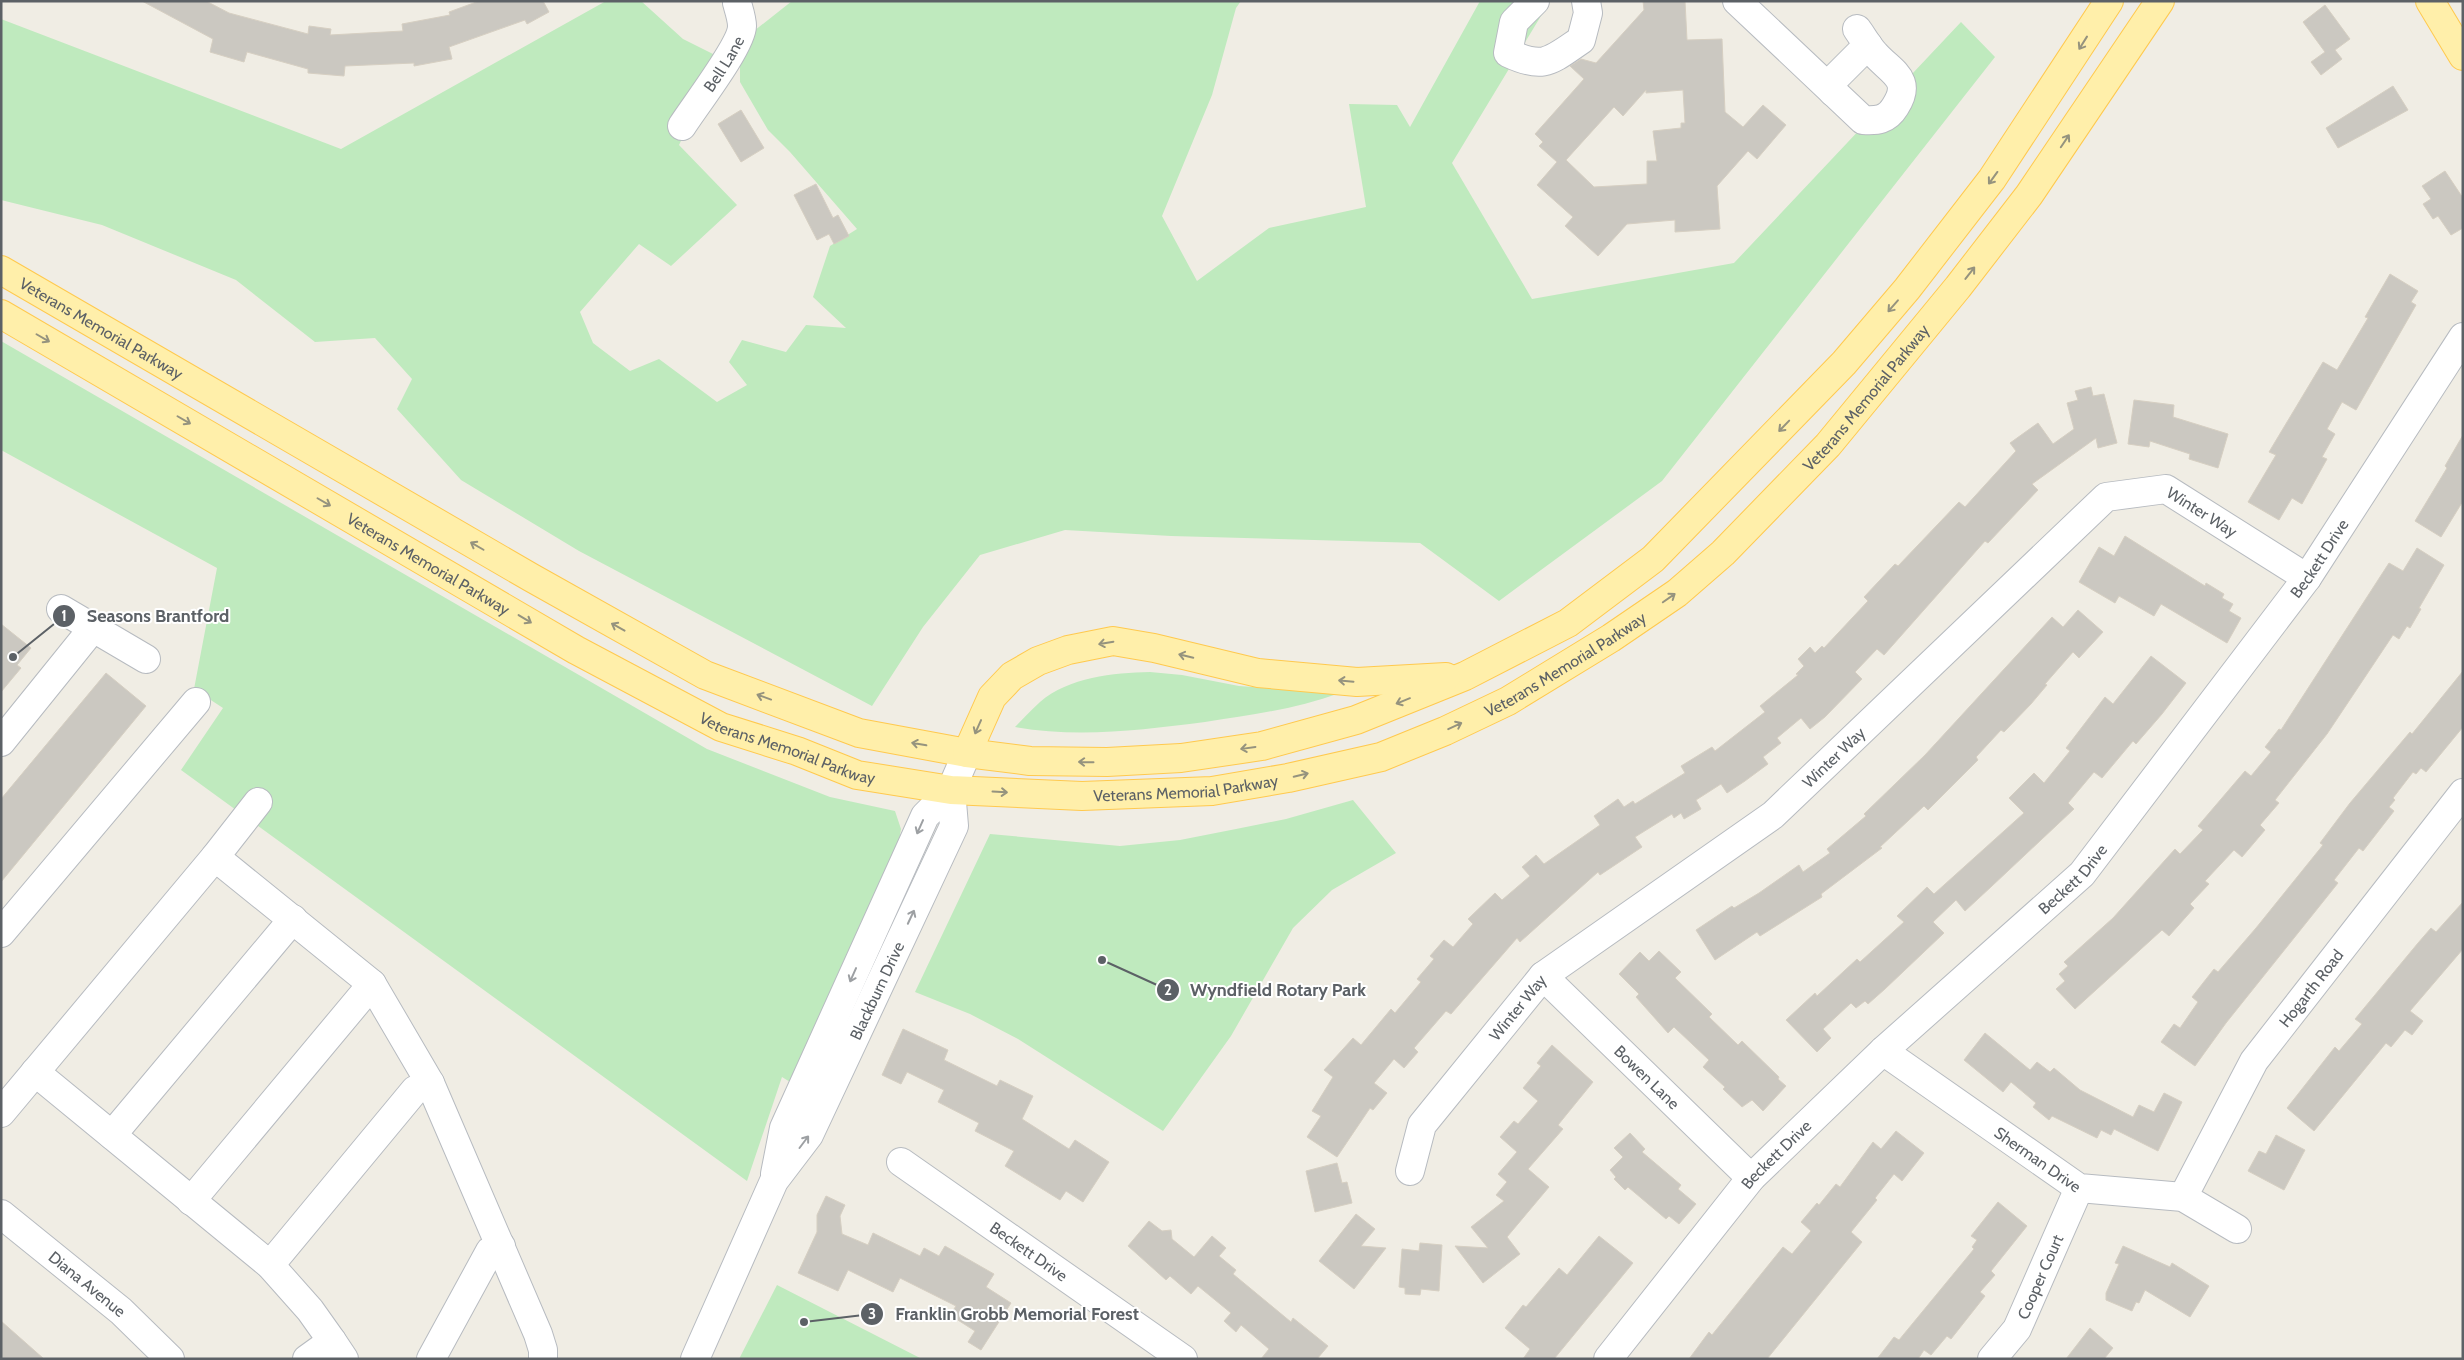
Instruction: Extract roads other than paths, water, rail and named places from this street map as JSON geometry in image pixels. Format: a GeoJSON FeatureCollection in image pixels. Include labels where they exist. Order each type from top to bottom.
{"type":"FeatureCollection","features":[{"type":"Feature","properties":{"kind":"main road","name":"Veterans Memorial Parkway"},"geometry":{"type":"LineString","coordinates":[[1,270],[523,573],[705,675],[859,733],[967,753],[1030,761],[1107,762],[1181,758],[1262,746],[1356,720],[1464,676],[1568,623],[1653,559],[1844,363],[1908,289],[1992,179],[2109,1]]}},
{"type":"Feature","properties":{"kind":"main road","name":"Veterans Memorial Parkway"},"geometry":{"type":"LineString","coordinates":[[1,314],[576,650],[721,727],[797,751],[857,775],[951,790],[1082,796],[1203,792],[1288,778],[1381,757],[1508,702],[1611,638],[1677,593],[1724,553],[1828,444],[1958,287],[2029,195],[2160,1]]}},
{"type":"Feature","properties":{"kind":"main road"},"geometry":{"type":"LineString","coordinates":[[2430,1],[2463,56]]}},
{"type":"Feature","properties":{"kind":"main road"},"geometry":{"type":"LineString","coordinates":[[967,753],[992,697],[1012,676],[1038,661],[1068,650],[1113,641],[1154,648],[1268,674],[1358,682],[1464,676]]}},
{"type":"Feature","properties":{"kind":"street"},"geometry":{"type":"LineString","coordinates":[[1535,1],[1514,22],[1508,53],[1528,63],[1550,61],[1581,40],[1588,13],[1586,1]]}},
{"type":"Feature","properties":{"kind":"street"},"geometry":{"type":"LineString","coordinates":[[1737,1],[1832,92],[1862,120],[1879,122],[1891,113],[1902,97],[1902,84],[1898,76],[1874,54],[1862,37],[1832,81],[1832,92]]}},
{"type":"Feature","properties":{"kind":"street","name":"Bell Lane"},"geometry":{"type":"LineString","coordinates":[[682,126],[732,51],[742,27],[738,2]]}},
{"type":"Feature","properties":{"kind":"street","name":"Beckett Drive"},"geometry":{"type":"LineString","coordinates":[[1608,1359],[1751,1178],[1883,1051],[2082,874],[2307,578],[2463,337]]}},
{"type":"Feature","properties":{"kind":"street","name":"Winter Way"},"geometry":{"type":"LineString","coordinates":[[1410,1172],[1422,1125],[1543,976],[1773,815],[2106,497],[2166,489],[2307,578]]}},
{"type":"Feature","properties":{"kind":"street"},"geometry":{"type":"LineString","coordinates":[[61,609],[146,659]]}},
{"type":"Feature","properties":{"kind":"street"},"geometry":{"type":"LineString","coordinates":[[1,742],[93,628]]}},
{"type":"Feature","properties":{"kind":"street"},"geometry":{"type":"LineString","coordinates":[[1,933],[196,702]]}},
{"type":"Feature","properties":{"kind":"street","name":"Blackburn Drive"},"geometry":{"type":"LineString","coordinates":[[695,1359],[774,1181],[784,1128],[925,816],[951,790],[967,753]]}},
{"type":"Feature","properties":{"kind":"street","name":"Hogarth Road"},"geometry":{"type":"LineString","coordinates":[[2183,1197],[2254,1061],[2463,794]]}},
{"type":"Feature","properties":{"kind":"street"},"geometry":{"type":"LineString","coordinates":[[1,1113],[215,857],[258,802]]}},
{"type":"Feature","properties":{"kind":"street"},"geometry":{"type":"LineString","coordinates":[[215,857],[372,984],[430,1083],[538,1334],[543,1350],[543,1359]]}},
{"type":"Feature","properties":{"kind":"street"},"geometry":{"type":"LineString","coordinates":[[112,1135],[293,919]]}},
{"type":"Feature","properties":{"kind":"street","name":"Bowen Lane"},"geometry":{"type":"LineString","coordinates":[[1543,976],[1751,1178]]}},
{"type":"Feature","properties":{"kind":"street"},"geometry":{"type":"LineString","coordinates":[[192,1201],[372,984]]}},
{"type":"Feature","properties":{"kind":"street","name":"Sherman Drive"},"geometry":{"type":"LineString","coordinates":[[1883,1051],[2079,1188],[2183,1197],[2237,1229]]}},
{"type":"Feature","properties":{"kind":"street"},"geometry":{"type":"LineString","coordinates":[[35,1072],[270,1265],[310,1310],[338,1350],[307,1359]]}},
{"type":"Feature","properties":{"kind":"street"},"geometry":{"type":"LineString","coordinates":[[270,1265],[415,1090],[430,1083]]}},
{"type":"Feature","properties":{"kind":"street","name":"Beckett Drive"},"geometry":{"type":"LineString","coordinates":[[901,1162],[1183,1359]]}},
{"type":"Feature","properties":{"kind":"street","name":"Cooper Court"},"geometry":{"type":"LineString","coordinates":[[1992,1359],[2017,1329],[2079,1188]]}},
{"type":"Feature","properties":{"kind":"street","name":"Diana Avenue"},"geometry":{"type":"LineString","coordinates":[[1,1214],[121,1311],[170,1359]]}},
{"type":"Feature","properties":{"kind":"street"},"geometry":{"type":"LineString","coordinates":[[431,1359],[490,1251],[501,1246]]}},
{"type":"Feature","properties":{"kind":"place","name":"Seasons Brantford"},"geometry":{"type":"Point","coordinates":[13,657]}},
{"type":"Feature","properties":{"kind":"place","name":"Wyndfield Rotary Park"},"geometry":{"type":"Point","coordinates":[1102,960]}},
{"type":"Feature","properties":{"kind":"place","name":"Franklin Grobb Memorial Forest"},"geometry":{"type":"Point","coordinates":[804,1322]}}]}
